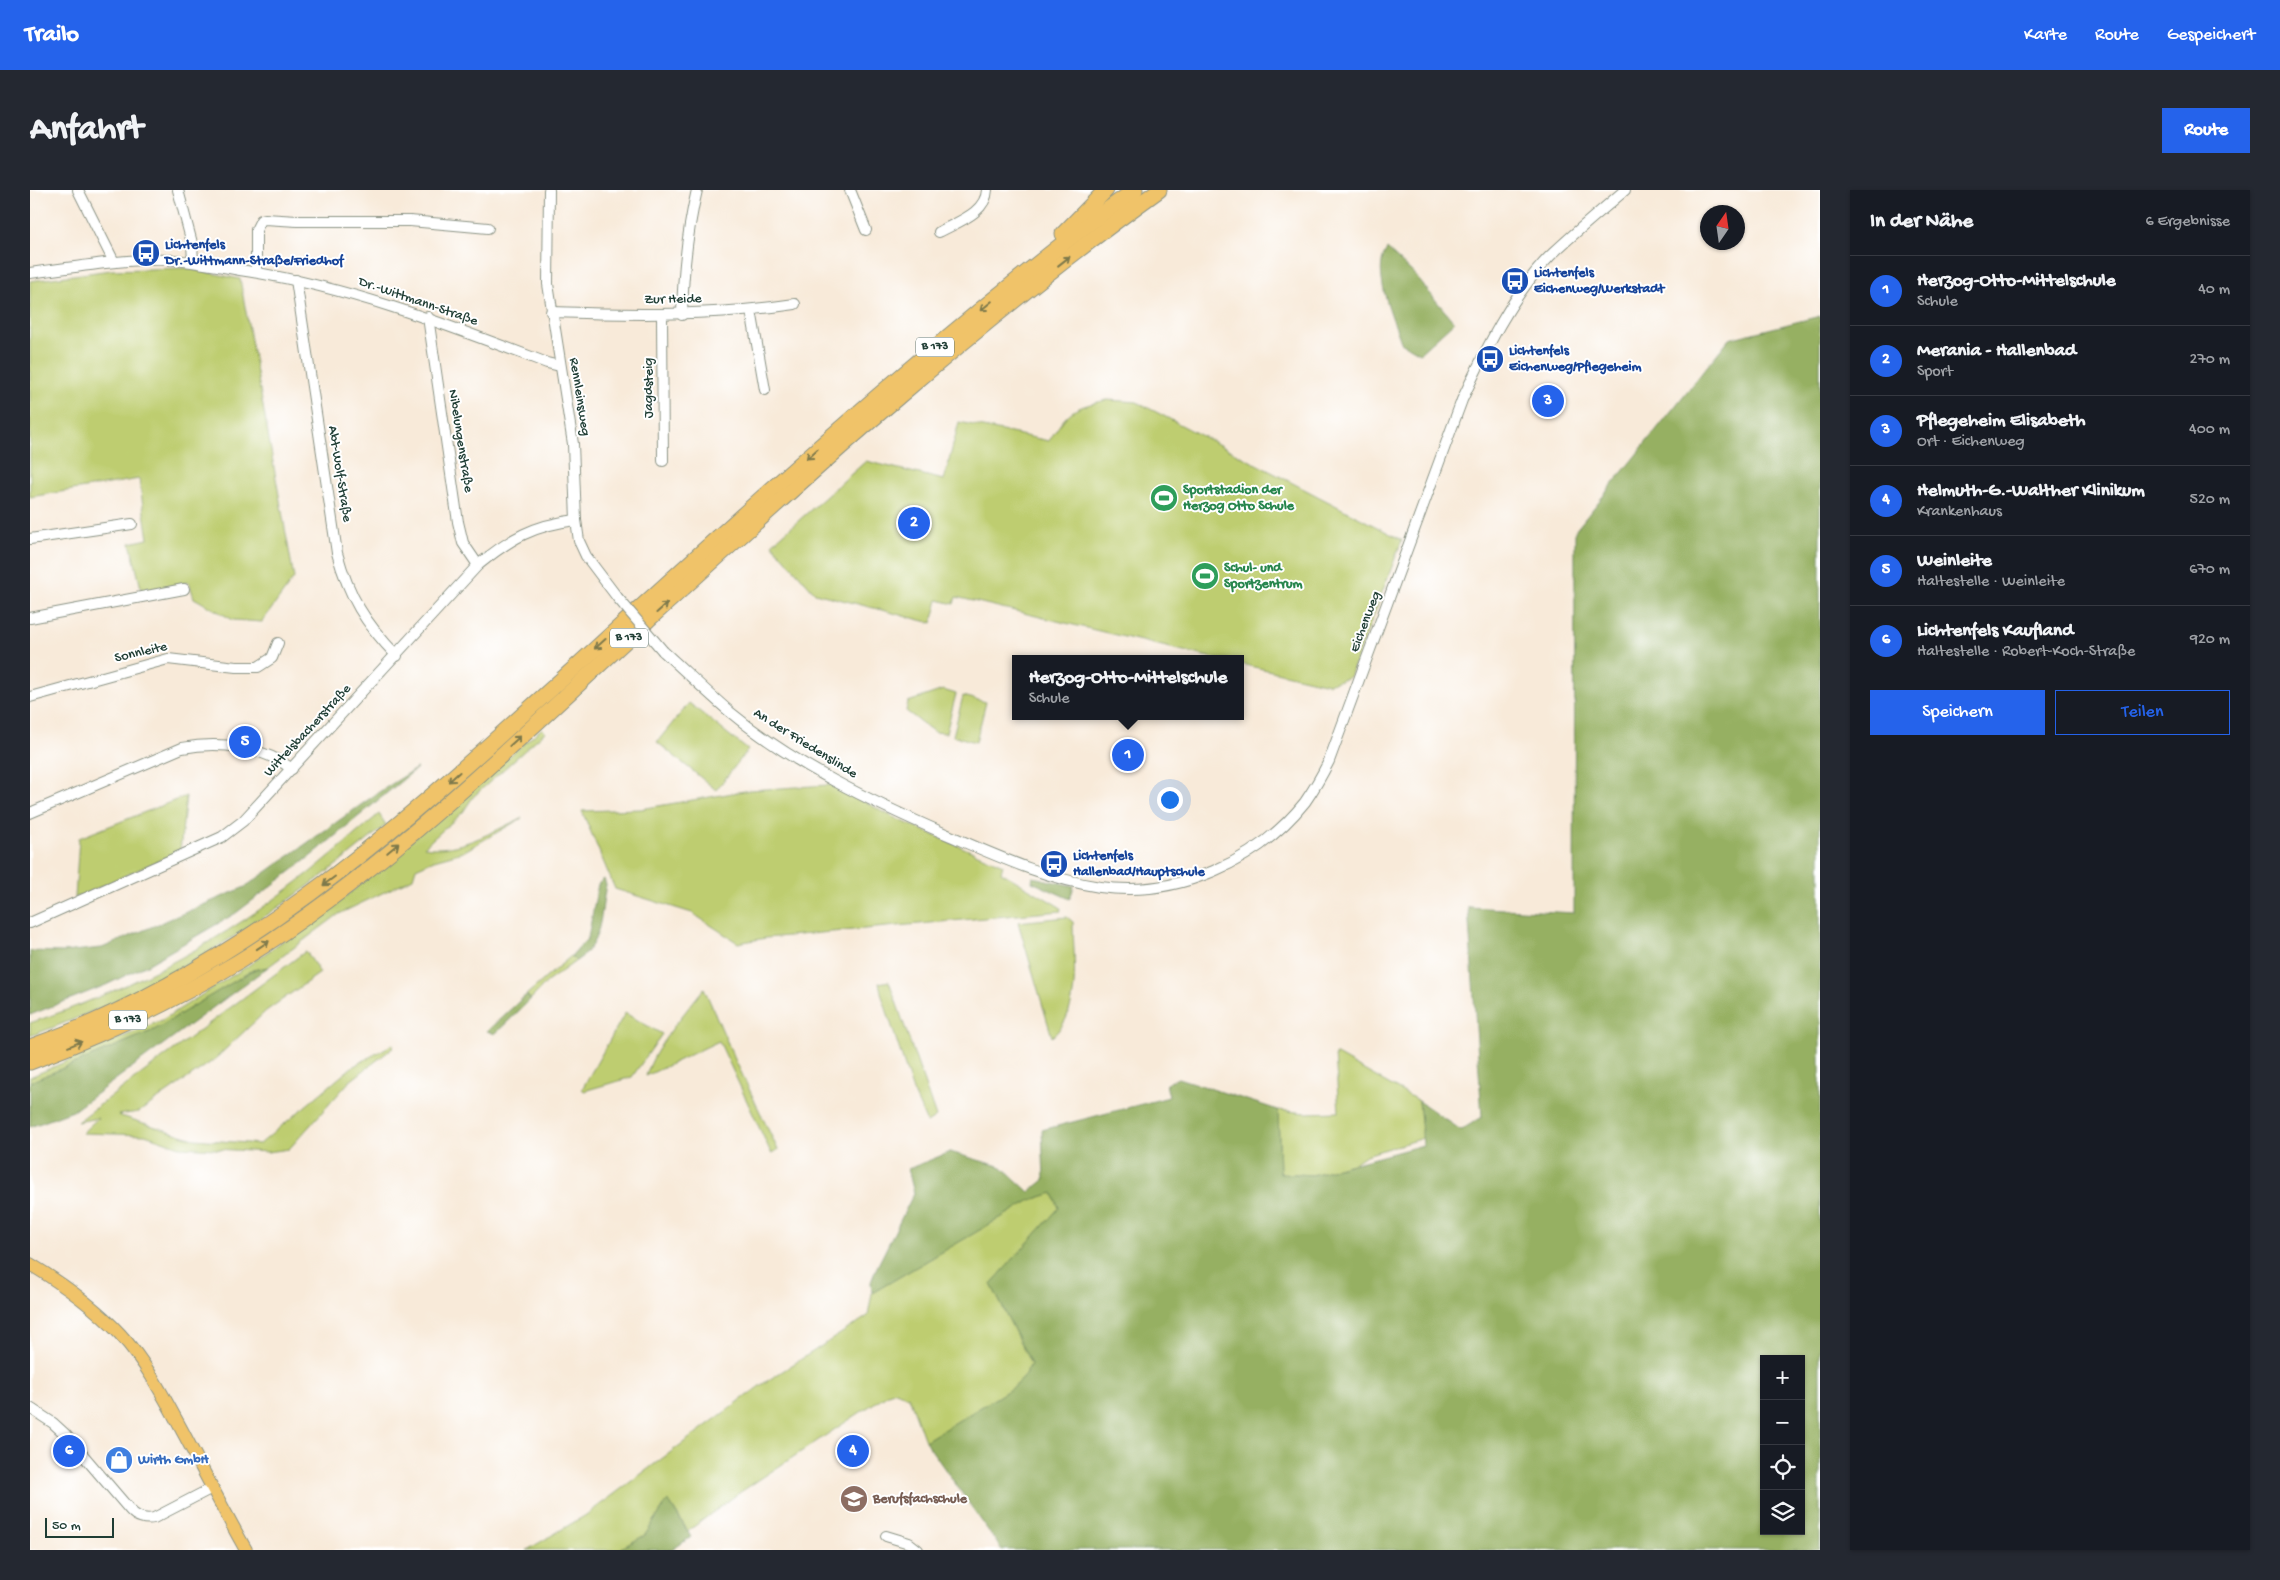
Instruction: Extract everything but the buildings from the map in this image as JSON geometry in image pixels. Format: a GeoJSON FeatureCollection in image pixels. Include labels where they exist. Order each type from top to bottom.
{"type":"FeatureCollection","features":[{"type":"Feature","properties":{"kind":"highway"},"geometry":{"type":"LineString","coordinates":[[1024,275],[1106,190]]}},
{"type":"Feature","properties":{"kind":"highway","name":"B 173"},"geometry":{"type":"LineString","coordinates":[[30,1047],[130,1004],[202,966],[243,942],[343,871],[451,779],[848,421],[1024,275],[1135,190]]}},
{"type":"Feature","properties":{"kind":"highway","name":"B 173"},"geometry":{"type":"LineString","coordinates":[[30,1062],[103,1032],[222,971],[352,882],[450,799],[738,538],[921,378],[1026,291],[1160,190]]}},
{"type":"Feature","properties":{"kind":"main road"},"geometry":{"type":"LineString","coordinates":[[30,1264],[72,1291],[121,1335],[159,1388],[246,1550]]}},
{"type":"Feature","properties":{"kind":"street"},"geometry":{"type":"LineString","coordinates":[[78,190],[114,262]]}},
{"type":"Feature","properties":{"kind":"street"},"geometry":{"type":"LineString","coordinates":[[178,190],[192,242],[194,262]]}},
{"type":"Feature","properties":{"kind":"street","name":"Rennleinsweg"},"geometry":{"type":"LineString","coordinates":[[549,190],[548,284],[551,312],[574,444],[576,520],[580,541],[586,556],[617,597]]}},
{"type":"Feature","properties":{"kind":"street"},"geometry":{"type":"LineString","coordinates":[[682,315],[682,272],[687,236],[697,190]]}},
{"type":"Feature","properties":{"kind":"street"},"geometry":{"type":"LineString","coordinates":[[850,190],[866,230]]}},
{"type":"Feature","properties":{"kind":"street"},"geometry":{"type":"LineString","coordinates":[[939,232],[982,208],[987,190]]}},
{"type":"Feature","properties":{"kind":"street","name":"Eichenweg"},"geometry":{"type":"LineString","coordinates":[[1014,863],[1052,876],[1101,887],[1129,889],[1167,886],[1209,874],[1246,855],[1276,831],[1304,802],[1329,762],[1462,400],[1477,368],[1519,296],[1542,266],[1625,190]]}},
{"type":"Feature","properties":{"kind":"street"},"geometry":{"type":"LineString","coordinates":[[256,272],[257,227],[261,220],[265,219],[297,222],[410,221],[488,228]]}},
{"type":"Feature","properties":{"kind":"street","name":"Dr.-Wittmann-Straße"},"geometry":{"type":"LineString","coordinates":[[30,273],[114,262],[172,260],[256,272],[366,297],[428,317],[547,363],[560,366]]}},
{"type":"Feature","properties":{"kind":"street","name":"Abt-Wolf-Straße"},"geometry":{"type":"LineString","coordinates":[[296,280],[337,553],[343,576],[367,624],[397,656]]}},
{"type":"Feature","properties":{"kind":"street","name":"Zur Heide"},"geometry":{"type":"LineString","coordinates":[[551,312],[682,315],[751,310],[795,304]]}},
{"type":"Feature","properties":{"kind":"street"},"geometry":{"type":"LineString","coordinates":[[751,310],[765,390]]}},
{"type":"Feature","properties":{"kind":"street","name":"Jagdsteig"},"geometry":{"type":"LineString","coordinates":[[662,315],[663,461]]}},
{"type":"Feature","properties":{"kind":"street","name":"Nibelungenstraße"},"geometry":{"type":"LineString","coordinates":[[428,317],[458,522],[464,543],[478,565]]}},
{"type":"Feature","properties":{"kind":"street","name":"Wittelsbacherstraße"},"geometry":{"type":"LineString","coordinates":[[30,924],[222,837],[244,821],[397,656],[478,565],[513,538],[531,529],[551,523],[576,520]]}},
{"type":"Feature","properties":{"kind":"street"},"geometry":{"type":"LineString","coordinates":[[30,539],[132,524]]}},
{"type":"Feature","properties":{"kind":"street"},"geometry":{"type":"LineString","coordinates":[[30,618],[184,589]]}},
{"type":"Feature","properties":{"kind":"street","name":"An der Friedenslinde"},"geometry":{"type":"LineString","coordinates":[[617,597],[664,650],[731,712],[765,738],[829,778],[903,815],[1014,863]]}},
{"type":"Feature","properties":{"kind":"street","name":"Sonnleite"},"geometry":{"type":"LineString","coordinates":[[30,697],[168,659],[236,667],[258,667],[272,658],[278,643]]}},
{"type":"Feature","properties":{"kind":"street"},"geometry":{"type":"LineString","coordinates":[[30,811],[182,748],[206,744],[263,752],[292,769]]}},
{"type":"Feature","properties":{"kind":"street"},"geometry":{"type":"LineString","coordinates":[[30,1408],[53,1423],[65,1434],[130,1510],[140,1517],[147,1520],[154,1518],[212,1488]]}},
{"type":"Feature","properties":{"kind":"street"},"geometry":{"type":"LineString","coordinates":[[886,1536],[909,1543],[918,1550]]}},
{"type":"Feature","properties":{"kind":"green space"},"geometry":{"type":"Polygon","coordinates":[[[1387,249],[1413,273],[1454,322],[1420,353],[1401,342],[1389,308],[1382,282],[1381,269],[1387,249]]]}},
{"type":"Feature","properties":{"kind":"green space"},"geometry":{"type":"Polygon","coordinates":[[[186,268],[240,279],[294,578],[262,622],[233,620],[194,598],[189,582],[142,592],[130,543],[148,539],[139,479],[30,497],[30,281],[111,270],[186,268]]]}},
{"type":"Feature","properties":{"kind":"green space"},"geometry":{"type":"Polygon","coordinates":[[[1820,316],[1820,1550],[1002,1550],[925,1441],[1014,1387],[1025,1375],[1031,1364],[991,1284],[1059,1208],[1053,1193],[1031,1200],[872,1293],[871,1282],[876,1269],[914,1193],[908,1169],[950,1152],[1002,1167],[1029,1192],[1044,1180],[1042,1130],[1169,1097],[1166,1084],[1178,1078],[1278,1110],[1280,1173],[1312,1175],[1423,1145],[1419,1101],[1461,1130],[1482,1117],[1468,907],[1574,913],[1575,531],[1729,339],[1820,316]]]}},
{"type":"Feature","properties":{"kind":"green space","name":"Schul- und Sportzentrum"},"geometry":{"type":"Polygon","coordinates":[[[1107,400],[1137,402],[1402,540],[1350,677],[1328,684],[1244,665],[1244,655],[1200,655],[956,597],[954,604],[938,600],[932,623],[815,593],[772,544],[866,461],[944,480],[959,422],[1049,441],[1066,417],[1085,406],[1107,400]]]}},
{"type":"Feature","properties":{"kind":"green space"},"geometry":{"type":"Polygon","coordinates":[[[943,690],[956,694],[946,733],[934,732],[906,711],[908,702],[943,690]]]}},
{"type":"Feature","properties":{"kind":"green space"},"geometry":{"type":"Polygon","coordinates":[[[963,696],[986,702],[976,742],[953,736],[963,696]]]}},
{"type":"Feature","properties":{"kind":"green space"},"geometry":{"type":"Polygon","coordinates":[[[689,703],[748,750],[716,790],[657,742],[689,703]]]}},
{"type":"Feature","properties":{"kind":"green space"},"geometry":{"type":"Polygon","coordinates":[[[542,728],[545,732],[473,797],[463,812],[424,847],[437,848],[462,844],[522,818],[463,852],[434,860],[416,868],[413,878],[339,914],[268,967],[253,970],[154,1030],[30,1082],[30,1077],[162,1020],[246,967],[350,893],[542,728]]]}},
{"type":"Feature","properties":{"kind":"green space"},"geometry":{"type":"Polygon","coordinates":[[[417,768],[311,856],[236,913],[147,965],[106,985],[30,1015],[30,951],[63,952],[102,948],[245,887],[379,792],[417,768]]]}},
{"type":"Feature","properties":{"kind":"green space"},"geometry":{"type":"Polygon","coordinates":[[[833,785],[897,819],[1003,865],[1001,872],[1060,907],[1061,911],[766,938],[738,943],[692,913],[615,889],[582,811],[641,809],[750,790],[833,785]]]}},
{"type":"Feature","properties":{"kind":"green space"},"geometry":{"type":"Polygon","coordinates":[[[186,796],[180,851],[75,898],[79,838],[186,796]]]}},
{"type":"Feature","properties":{"kind":"green space"},"geometry":{"type":"Polygon","coordinates":[[[379,814],[386,825],[304,889],[217,947],[126,996],[30,1036],[30,1023],[131,983],[228,930],[300,880],[379,814]]]}},
{"type":"Feature","properties":{"kind":"green space"},"geometry":{"type":"Polygon","coordinates":[[[1033,877],[1074,886],[1070,899],[1032,882],[1033,877]]]}},
{"type":"Feature","properties":{"kind":"green space"},"geometry":{"type":"Polygon","coordinates":[[[604,879],[606,885],[596,937],[585,954],[576,961],[571,956],[588,938],[598,884],[604,879]]]}},
{"type":"Feature","properties":{"kind":"green space"},"geometry":{"type":"Polygon","coordinates":[[[1067,917],[1073,922],[1075,967],[1072,999],[1062,1026],[1052,1037],[1018,922],[1067,917]]]}},
{"type":"Feature","properties":{"kind":"green space"},"geometry":{"type":"Polygon","coordinates":[[[306,951],[320,973],[266,1011],[214,1060],[139,1112],[118,1115],[194,1139],[260,1144],[352,1067],[393,1044],[394,1047],[349,1082],[289,1149],[268,1152],[180,1147],[145,1135],[82,1133],[98,1118],[77,1122],[306,951]]]}},
{"type":"Feature","properties":{"kind":"green space"},"geometry":{"type":"Polygon","coordinates":[[[571,956],[576,961],[547,982],[531,999],[526,995],[571,956]]]}},
{"type":"Feature","properties":{"kind":"green space"},"geometry":{"type":"Polygon","coordinates":[[[268,967],[73,1111],[30,1127],[30,1082],[154,1030],[253,970],[268,967]]]}},
{"type":"Feature","properties":{"kind":"green space"},"geometry":{"type":"Polygon","coordinates":[[[889,981],[936,1117],[927,1123],[913,1091],[882,996],[879,983],[889,981]]]}},
{"type":"Feature","properties":{"kind":"green space"},"geometry":{"type":"Polygon","coordinates":[[[704,988],[778,1150],[771,1153],[719,1041],[646,1076],[663,1042],[704,988]]]}},
{"type":"Feature","properties":{"kind":"green space"},"geometry":{"type":"Polygon","coordinates":[[[526,995],[531,999],[495,1034],[487,1031],[526,995]]]}},
{"type":"Feature","properties":{"kind":"green space"},"geometry":{"type":"Polygon","coordinates":[[[625,1013],[662,1034],[632,1077],[584,1091],[582,1089],[625,1013]]]}},
{"type":"Feature","properties":{"kind":"green space"},"geometry":{"type":"Polygon","coordinates":[[[1335,1054],[1419,1101],[1423,1138],[1366,1155],[1353,1164],[1312,1175],[1280,1173],[1278,1110],[1306,1113],[1339,1112],[1335,1054]]]}},
{"type":"Feature","properties":{"kind":"green space"},"geometry":{"type":"Polygon","coordinates":[[[1053,1193],[1059,1208],[991,1284],[1031,1364],[1025,1375],[1014,1387],[925,1441],[909,1397],[896,1391],[888,1394],[739,1493],[688,1531],[668,1500],[645,1535],[618,1550],[527,1550],[586,1515],[761,1385],[868,1316],[872,1293],[1031,1200],[1053,1193]]]}},
{"type":"Feature","properties":{"kind":"green space"},"geometry":{"type":"Polygon","coordinates":[[[668,1500],[691,1537],[672,1550],[618,1550],[645,1535],[668,1500]]]}},
{"type":"Feature","properties":{"kind":"place","name":"Lichtenfels Dr.-Wittmann-Straße/Friedhof"},"geometry":{"type":"Point","coordinates":[146,253]}},
{"type":"Feature","properties":{"kind":"place","name":"Lichtenfels Eichenweg/Werkstadt"},"geometry":{"type":"Point","coordinates":[1515,281]}},
{"type":"Feature","properties":{"kind":"place","name":"Lichtenfels Eichenweg/Pflegeheim"},"geometry":{"type":"Point","coordinates":[1490,359]}},
{"type":"Feature","properties":{"kind":"place","name":"Pflegeheim Elisabeth"},"geometry":{"type":"Point","coordinates":[1548,401]}},
{"type":"Feature","properties":{"kind":"place","name":"Sportstadion der Herzog Otto Schule"},"geometry":{"type":"Point","coordinates":[1164,498]}},
{"type":"Feature","properties":{"kind":"place","name":"Merania - Hallenbad"},"geometry":{"type":"Point","coordinates":[914,523]}},
{"type":"Feature","properties":{"kind":"place","name":"Schul- und Sportzentrum"},"geometry":{"type":"Point","coordinates":[1205,576]}},
{"type":"Feature","properties":{"kind":"place","name":"Weinleite"},"geometry":{"type":"Point","coordinates":[245,742]}},
{"type":"Feature","properties":{"kind":"place","name":"Herzog-Otto-Mittelschule"},"geometry":{"type":"Point","coordinates":[1128,755]}},
{"type":"Feature","properties":{"kind":"place","name":"Lichtenfels Hallenbad/Hauptschule"},"geometry":{"type":"Point","coordinates":[1054,864]}},
{"type":"Feature","properties":{"kind":"place","name":"Lichtenfels Kaufland"},"geometry":{"type":"Point","coordinates":[69,1451]}},
{"type":"Feature","properties":{"kind":"place","name":"Helmuth-G.-Walther Klinikum"},"geometry":{"type":"Point","coordinates":[853,1451]}},
{"type":"Feature","properties":{"kind":"place","name":"Wirth GmbH"},"geometry":{"type":"Point","coordinates":[119,1460]}},
{"type":"Feature","properties":{"kind":"place","name":"Berufsfachschule"},"geometry":{"type":"Point","coordinates":[854,1499]}}]}
